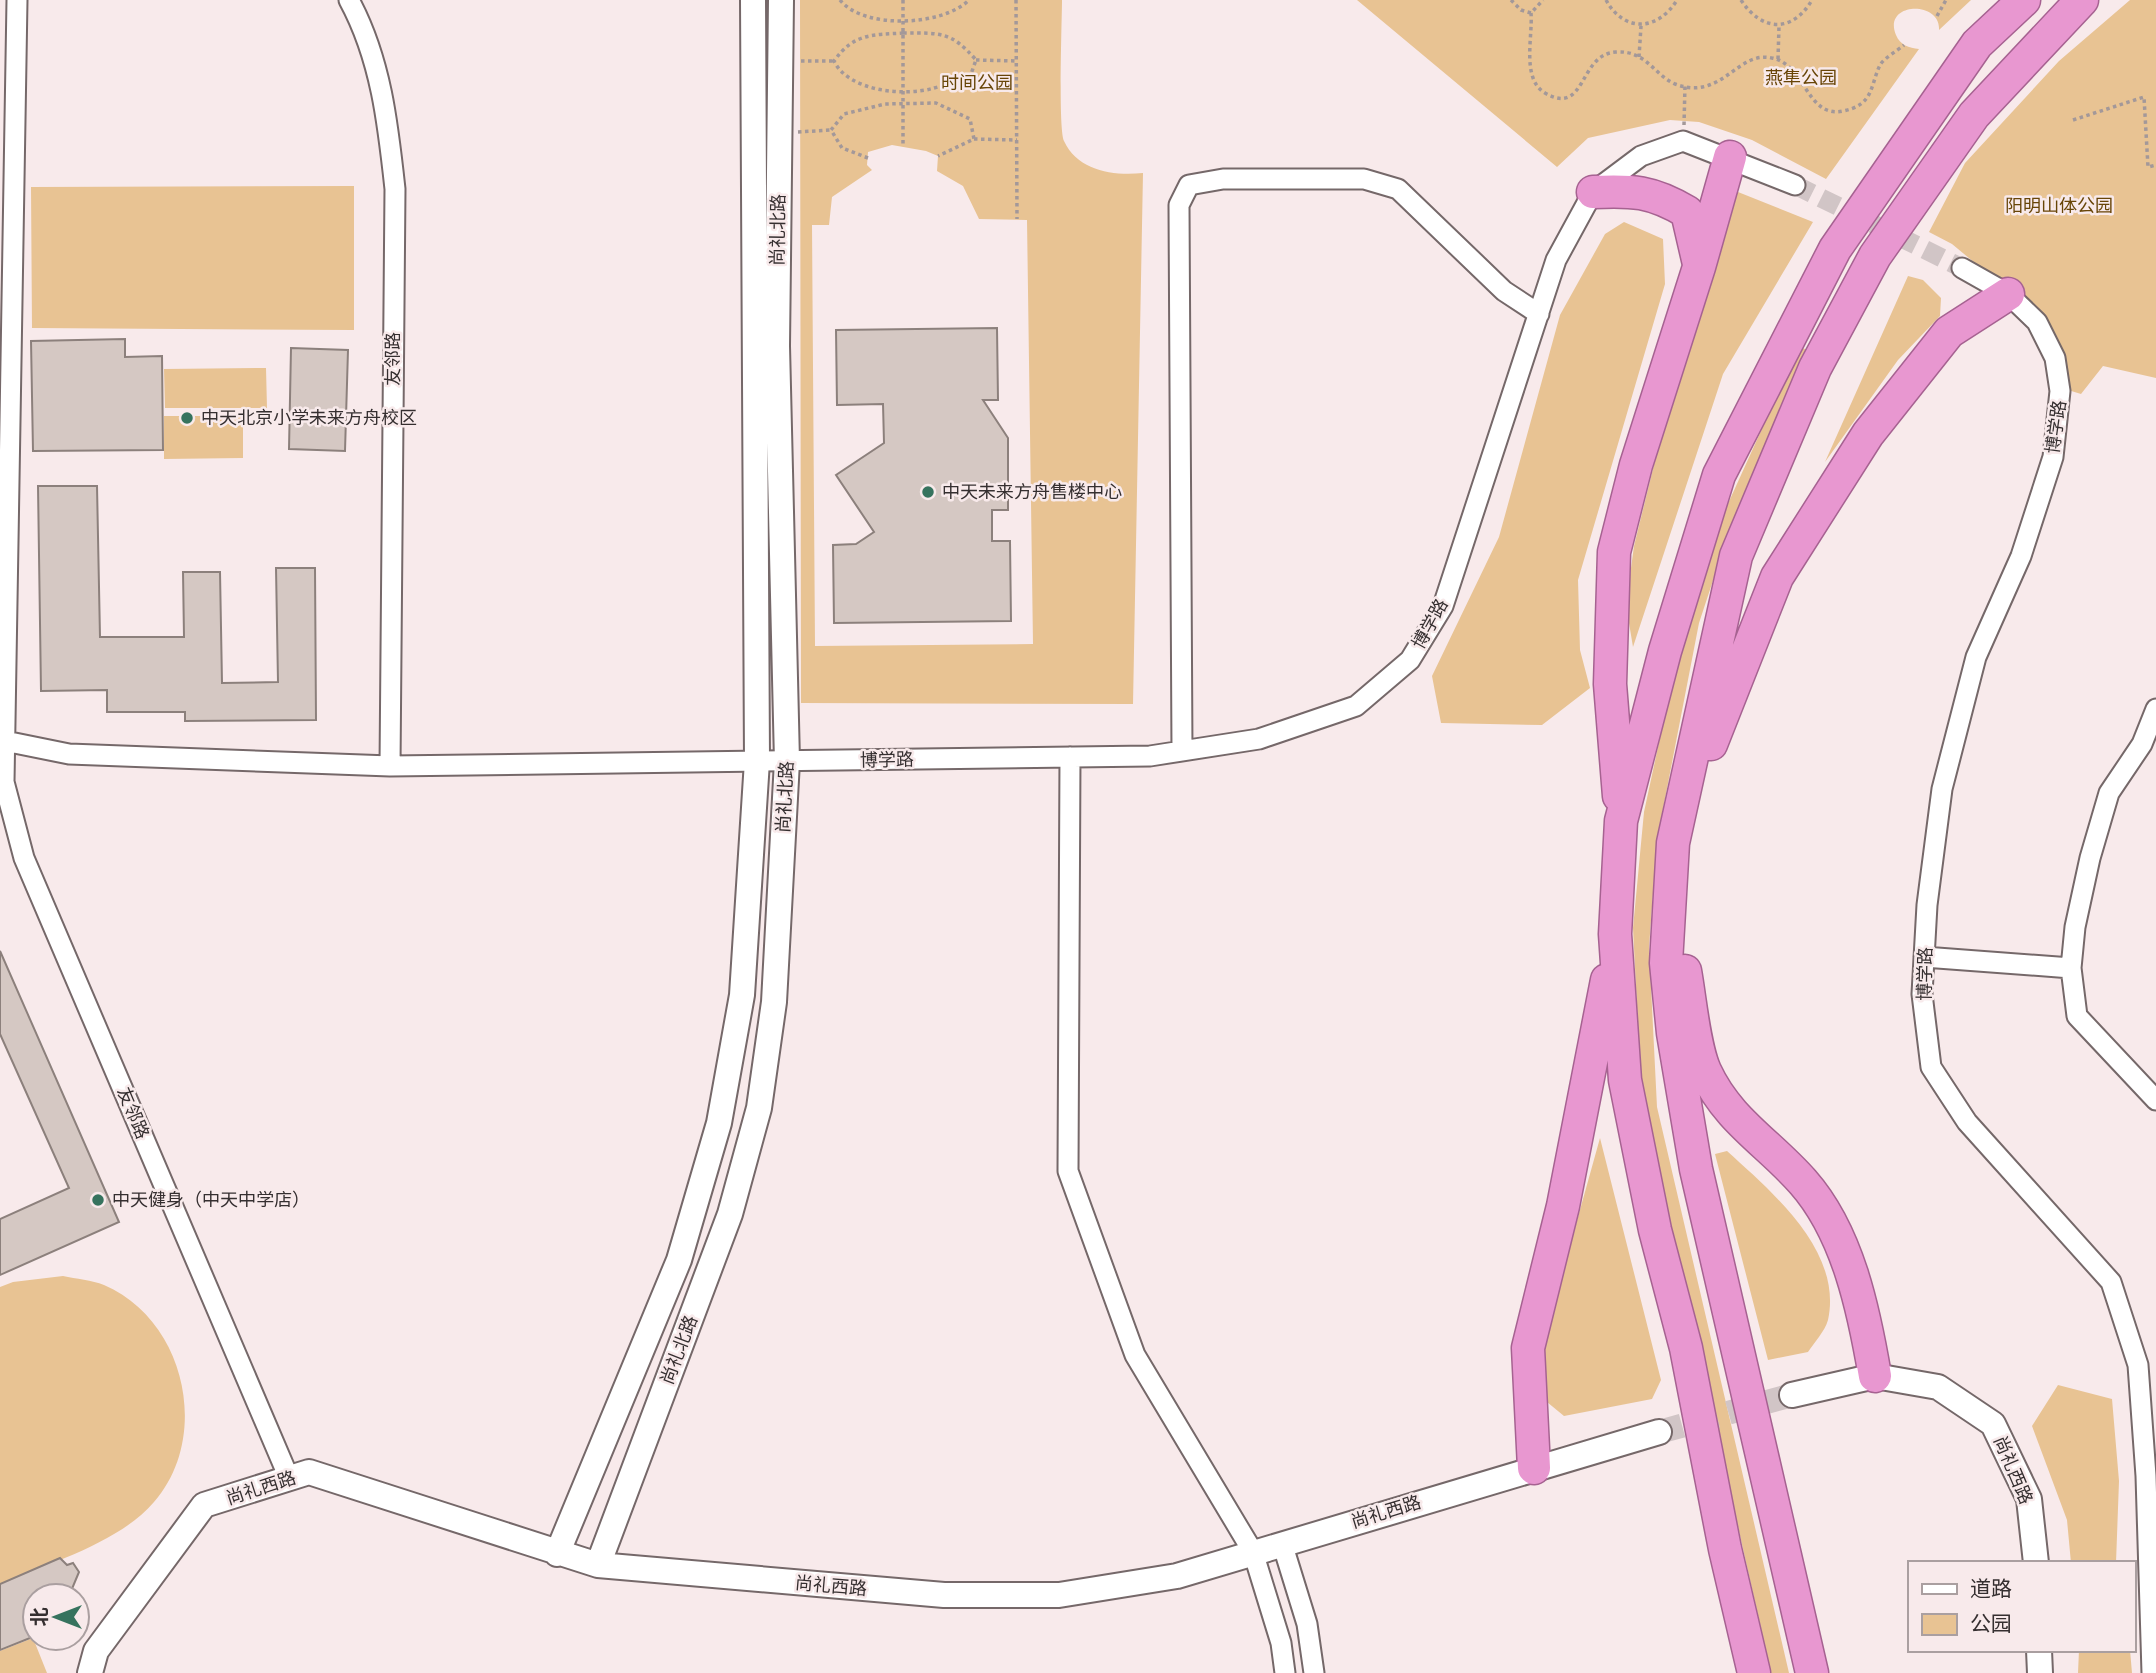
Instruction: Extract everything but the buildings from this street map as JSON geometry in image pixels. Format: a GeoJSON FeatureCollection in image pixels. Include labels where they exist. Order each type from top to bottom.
{"type":"FeatureCollection","features":[{"type":"Feature","properties":{"kind":"highway"},"geometry":{"type":"LineString","coordinates":[[1621,821],[1665,651],[1719,475],[1835,249],[1978,44],[2024,0]]}},
{"type":"Feature","properties":{"kind":"highway"},"geometry":{"type":"LineString","coordinates":[[1812,1673],[1696,1169],[1673,1033],[1666,963],[1673,843],[1736,556],[1815,368],[1875,256],[1974,116],[2082,0]]}},
{"type":"Feature","properties":{"kind":"highway"},"geometry":{"type":"LineString","coordinates":[[1730,157],[1699,267],[1636,465],[1614,552],[1609,684],[1621,821],[1615,934],[1625,1080],[1655,1230],[1686,1348],[1724,1549],[1742,1673]]}},
{"type":"Feature","properties":{"kind":"highway"},"geometry":{"type":"LineString","coordinates":[[1592,192],[1630,190],[1662,197],[1687,212],[1699,267]]}},
{"type":"Feature","properties":{"kind":"highway"},"geometry":{"type":"LineString","coordinates":[[1673,843],[1777,577],[1868,433],[1949,332],[2008,294]]}},
{"type":"Feature","properties":{"kind":"highway"},"geometry":{"type":"LineString","coordinates":[[1670,894],[1704,1069],[1737,1122],[1804,1183],[1842,1245],[1866,1321],[1875,1376]]}},
{"type":"Feature","properties":{"kind":"highway"},"geometry":{"type":"LineString","coordinates":[[1534,1468],[1528,1348],[1563,1206],[1615,934]]}},
{"type":"Feature","properties":{"kind":"highway"},"geometry":{"type":"LineString","coordinates":[[1724,1549],[1754,1673]]}},
{"type":"Feature","properties":{"kind":"street","name":"友邻路"},"geometry":{"type":"LineString","coordinates":[[17,0],[2,740],[4,782],[24,858],[289,1478]]}},
{"type":"Feature","properties":{"kind":"street","name":"友邻路"},"geometry":{"type":"LineString","coordinates":[[349,0],[363,26],[385,103],[394,189],[390,766]]}},
{"type":"Feature","properties":{"kind":"street","name":"尚礼北路"},"geometry":{"type":"LineString","coordinates":[[558,1555],[679,1259],[719,1123],[742,995],[757,761],[753,0]]}},
{"type":"Feature","properties":{"kind":"street","name":"尚礼北路"},"geometry":{"type":"LineString","coordinates":[[598,1565],[730,1214],[759,1108],[774,1002],[787,761],[777,346],[780,0]]}},
{"type":"Feature","properties":{"kind":"street"},"geometry":{"type":"LineString","coordinates":[[1683,141],[1730,157],[1795,185]]}},
{"type":"Feature","properties":{"kind":"street","name":"博学路"},"geometry":{"type":"LineString","coordinates":[[787,761],[1150,756],[1259,739],[1356,706],[1410,660],[1443,606],[1556,260],[1592,192],[1641,156],[1683,141]]}},
{"type":"Feature","properties":{"kind":"street"},"geometry":{"type":"LineString","coordinates":[[1182,751],[1179,205],[1189,185],[1223,179],[1364,179],[1398,189],[1504,291],[1539,314]]}},
{"type":"Feature","properties":{"kind":"street","name":"博学路"},"geometry":{"type":"LineString","coordinates":[[1962,268],[2008,294],[2037,322],[2054,358],[2060,391],[2053,457],[2021,556],[1976,657],[1942,789],[1922,994],[1931,1067],[1967,1122],[2111,1282],[2138,1365],[2146,1476],[2152,1673]]}},
{"type":"Feature","properties":{"kind":"street"},"geometry":{"type":"LineString","coordinates":[[2156,709],[2142,744],[2109,793],[2080,904],[2071,968],[2077,1016],[2156,1100]]}},
{"type":"Feature","properties":{"kind":"street"},"geometry":{"type":"LineString","coordinates":[[2,740],[69,754],[390,766],[787,761]]}},
{"type":"Feature","properties":{"kind":"street"},"geometry":{"type":"LineString","coordinates":[[1070,757],[1068,1171],[1135,1355],[1254,1552],[1281,1643],[1285,1673]]}},
{"type":"Feature","properties":{"kind":"street"},"geometry":{"type":"LineString","coordinates":[[1924,957],[2071,968]]}},
{"type":"Feature","properties":{"kind":"street","name":"尚礼西路"},"geometry":{"type":"LineString","coordinates":[[1792,1395],[1875,1376],[1938,1387],[1993,1424],[2028,1499],[2036,1561]]}},
{"type":"Feature","properties":{"kind":"street","name":"尚礼西路"},"geometry":{"type":"LineString","coordinates":[[90,1673],[96,1651],[204,1506],[309,1472],[558,1555],[598,1565],[944,1595],[1059,1595],[1177,1576],[1659,1432]]}},
{"type":"Feature","properties":{"kind":"street"},"geometry":{"type":"LineString","coordinates":[[1282,1543],[1307,1624],[1314,1673]]}},
{"type":"Feature","properties":{"kind":"street"},"geometry":{"type":"LineString","coordinates":[[2039,1652],[2040,1673]]}},
{"type":"Feature","properties":{"kind":"path"},"geometry":{"type":"LineString","coordinates":[[840,0],[847,8],[875,18],[902,20],[933,19],[959,10],[969,0]]}},
{"type":"Feature","properties":{"kind":"path"},"geometry":{"type":"LineString","coordinates":[[902,0],[903,147]]}},
{"type":"Feature","properties":{"kind":"path"},"geometry":{"type":"LineString","coordinates":[[1016,0],[1017,219]]}},
{"type":"Feature","properties":{"kind":"path"},"geometry":{"type":"LineString","coordinates":[[1511,0],[1521,10],[1531,13]]}},
{"type":"Feature","properties":{"kind":"path"},"geometry":{"type":"LineString","coordinates":[[1543,0],[1531,13],[1531,72],[1541,91],[1554,98],[1569,98],[1580,90],[1585,73],[1596,60],[1615,52],[1639,57],[1674,83],[1685,85],[1716,85],[1743,64],[1763,56],[1778,59],[1794,68],[1804,90],[1822,108],[1840,112],[1860,105],[1875,87],[1881,64],[1904,45]]}},
{"type":"Feature","properties":{"kind":"path"},"geometry":{"type":"LineString","coordinates":[[1606,0],[1622,20],[1641,26],[1650,24],[1668,13],[1677,0]]}},
{"type":"Feature","properties":{"kind":"path"},"geometry":{"type":"LineString","coordinates":[[1741,0],[1751,15],[1768,24],[1779,25],[1799,16],[1812,0]]}},
{"type":"Feature","properties":{"kind":"path"},"geometry":{"type":"LineString","coordinates":[[1937,16],[1946,0]]}},
{"type":"Feature","properties":{"kind":"path"},"geometry":{"type":"LineString","coordinates":[[1778,59],[1779,25]]}},
{"type":"Feature","properties":{"kind":"path"},"geometry":{"type":"LineString","coordinates":[[1639,57],[1641,26]]}},
{"type":"Feature","properties":{"kind":"path"},"geometry":{"type":"LineString","coordinates":[[834,61],[845,46],[864,36],[903,33],[931,33],[958,39],[975,60],[1017,61]]}},
{"type":"Feature","properties":{"kind":"path"},"geometry":{"type":"LineString","coordinates":[[834,61],[841,74],[863,85],[903,90],[932,89],[971,74],[975,60]]}},
{"type":"Feature","properties":{"kind":"path"},"geometry":{"type":"LineString","coordinates":[[780,61],[834,61]]}},
{"type":"Feature","properties":{"kind":"path"},"geometry":{"type":"LineString","coordinates":[[1683,141],[1685,85]]}},
{"type":"Feature","properties":{"kind":"path"},"geometry":{"type":"LineString","coordinates":[[2073,120],[2144,97],[2148,167],[2156,165]]}},
{"type":"Feature","properties":{"kind":"path"},"geometry":{"type":"LineString","coordinates":[[779,133],[831,130],[844,114],[885,104],[936,103],[970,119],[974,139]]}},
{"type":"Feature","properties":{"kind":"path"},"geometry":{"type":"LineString","coordinates":[[831,130],[842,148],[868,158]]}},
{"type":"Feature","properties":{"kind":"path"},"geometry":{"type":"LineString","coordinates":[[938,156],[974,139],[1017,140]]}},
{"type":"Feature","properties":{"kind":"green space","name":"时间公园"},"geometry":{"type":"Polygon","coordinates":[[[800,0],[1062,0],[1061,96],[1064,141],[1070,151],[1087,165],[1109,172],[1143,173],[1133,704],[801,703],[800,0]],[[892,145],[868,152],[867,165],[872,170],[832,197],[829,225],[812,225],[815,646],[1033,644],[1027,220],[979,219],[963,186],[937,171],[938,156],[892,145]]]}},
{"type":"Feature","properties":{"kind":"green space","name":"燕隼公园"},"geometry":{"type":"Polygon","coordinates":[[[1357,0],[1971,0],[1939,30],[1937,20],[1931,13],[1923,10],[1904,11],[1897,16],[1894,24],[1900,41],[1919,49],[1826,179],[1752,140],[1699,122],[1670,120],[1588,138],[1557,167],[1357,0]]]}},
{"type":"Feature","properties":{"kind":"green space","name":"阳明山体公园"},"geometry":{"type":"Polygon","coordinates":[[[2130,0],[2156,0],[2156,378],[2103,366],[2081,394],[2068,390],[2045,321],[1952,244],[1929,232],[1965,163],[2059,61],[2130,0]]]}},
{"type":"Feature","properties":{"kind":"green space"},"geometry":{"type":"Polygon","coordinates":[[[354,186],[354,330],[32,328],[31,187],[354,186]]]}},
{"type":"Feature","properties":{"kind":"green space"},"geometry":{"type":"Polygon","coordinates":[[[1738,192],[1813,222],[1723,374],[1633,647],[1626,605],[1634,546],[1668,408],[1731,198],[1738,192]]]}},
{"type":"Feature","properties":{"kind":"green space"},"geometry":{"type":"Polygon","coordinates":[[[1624,222],[1663,239],[1665,284],[1578,580],[1580,650],[1590,688],[1542,725],[1441,723],[1432,676],[1499,537],[1560,315],[1605,234],[1624,222]]]}},
{"type":"Feature","properties":{"kind":"green space"},"geometry":{"type":"Polygon","coordinates":[[[1908,276],[1923,280],[1941,298],[1940,316],[1898,360],[1825,462],[1908,276]]]}},
{"type":"Feature","properties":{"kind":"green space"},"geometry":{"type":"Polygon","coordinates":[[[1799,347],[1808,350],[1728,535],[1699,623],[1657,840],[1649,947],[1657,1107],[1789,1673],[1771,1673],[1704,1376],[1652,1169],[1640,1067],[1633,928],[1644,812],[1682,636],[1717,528],[1799,347]]]}},
{"type":"Feature","properties":{"kind":"green space"},"geometry":{"type":"Polygon","coordinates":[[[266,368],[267,408],[165,408],[164,369],[266,368]]]}},
{"type":"Feature","properties":{"kind":"green space"},"geometry":{"type":"Polygon","coordinates":[[[164,416],[243,416],[243,458],[164,459],[164,416]]]}},
{"type":"Feature","properties":{"kind":"green space"},"geometry":{"type":"Polygon","coordinates":[[[1600,1138],[1661,1380],[1652,1399],[1564,1416],[1547,1402],[1541,1350],[1600,1138]]]}},
{"type":"Feature","properties":{"kind":"green space"},"geometry":{"type":"Polygon","coordinates":[[[1727,1151],[1783,1204],[1814,1247],[1825,1270],[1830,1295],[1828,1320],[1808,1352],[1768,1360],[1715,1154],[1727,1151]]]}},
{"type":"Feature","properties":{"kind":"green space"},"geometry":{"type":"Polygon","coordinates":[[[63,1276],[104,1285],[132,1302],[154,1325],[171,1352],[181,1382],[185,1414],[182,1446],[172,1475],[154,1502],[122,1529],[82,1550],[0,1584],[0,1287],[13,1282],[63,1276]]]}},
{"type":"Feature","properties":{"kind":"green space"},"geometry":{"type":"Polygon","coordinates":[[[2058,1385],[2112,1399],[2119,1481],[2116,1561],[2071,1561],[2067,1520],[2032,1426],[2058,1385]]]}},
{"type":"Feature","properties":{"kind":"green space"},"geometry":{"type":"Polygon","coordinates":[[[21,1643],[21,1652],[39,1652],[47,1673],[0,1673],[0,1651],[21,1643]]]}},
{"type":"Feature","properties":{"kind":"green space"},"geometry":{"type":"Polygon","coordinates":[[[2079,1652],[2130,1652],[2132,1673],[2078,1673],[2079,1652]]]}},
{"type":"Feature","properties":{"kind":"tunnel"},"geometry":{"type":"LineString","coordinates":[[1795,185],[1962,268]]}},
{"type":"Feature","properties":{"kind":"tunnel"},"geometry":{"type":"LineString","coordinates":[[1659,1432],[1792,1395]]}},
{"type":"Feature","properties":{"kind":"place","name":"中天北京小学未来方舟校区"},"geometry":{"type":"Point","coordinates":[187,418]}},
{"type":"Feature","properties":{"kind":"place","name":"中天未来方舟售楼中心"},"geometry":{"type":"Point","coordinates":[928,492]}},
{"type":"Feature","properties":{"kind":"place","name":"中天健身（中天中学店）"},"geometry":{"type":"Point","coordinates":[98,1200]}}]}
